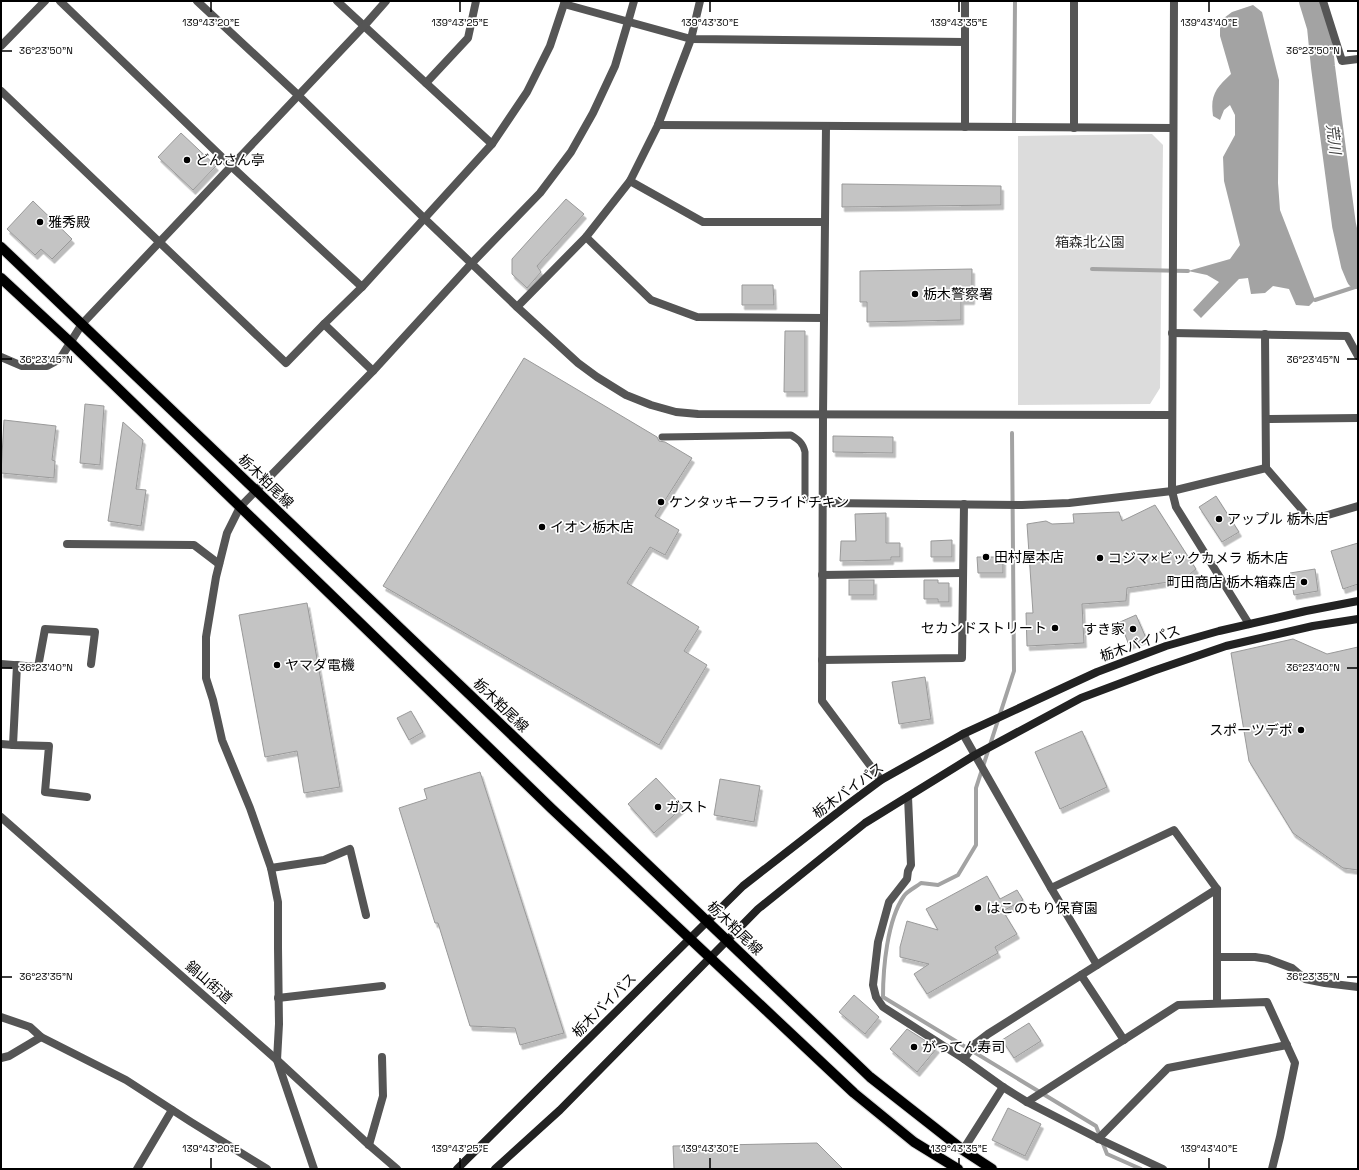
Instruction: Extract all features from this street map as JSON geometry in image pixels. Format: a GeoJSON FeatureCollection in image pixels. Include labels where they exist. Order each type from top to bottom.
{"type":"FeatureCollection","features":[{"type":"Feature","properties":{"kind":"main road","name":"栃木粕尾線"},"geometry":{"type":"LineString","coordinates":[[1,247],[870,1077],[963,1150],[992,1169]]}},
{"type":"Feature","properties":{"kind":"main road"},"geometry":{"type":"LineString","coordinates":[[1,278],[71,343],[552,810],[854,1093],[914,1142],[958,1169]]}},
{"type":"Feature","properties":{"kind":"main road","name":"栃木バイパス"},"geometry":{"type":"LineString","coordinates":[[457,1169],[743,886],[881,780],[963,734],[1097,672],[1166,646],[1219,631],[1306,610],[1358,602]]}},
{"type":"Feature","properties":{"kind":"main road"},"geometry":{"type":"LineString","coordinates":[[495,1169],[560,1110],[758,909],[865,823],[976,755],[1081,698],[1153,670],[1226,646],[1313,626],[1358,618]]}},
{"type":"Feature","properties":{"kind":"street"},"geometry":{"type":"LineString","coordinates":[[1,46],[44,1]]}},
{"type":"Feature","properties":{"kind":"street"},"geometry":{"type":"LineString","coordinates":[[60,1],[231,166],[362,287]]}},
{"type":"Feature","properties":{"kind":"street"},"geometry":{"type":"LineString","coordinates":[[196,1],[298,95],[516,307],[578,363],[626,395],[651,405],[676,412],[698,414],[1172,415]]}},
{"type":"Feature","properties":{"kind":"street"},"geometry":{"type":"LineString","coordinates":[[337,1],[492,144]]}},
{"type":"Feature","properties":{"kind":"street"},"geometry":{"type":"LineString","coordinates":[[1,357],[22,366],[47,366],[60,359],[82,324],[386,1]]}},
{"type":"Feature","properties":{"kind":"street"},"geometry":{"type":"LineString","coordinates":[[426,83],[468,38],[476,1]]}},
{"type":"Feature","properties":{"kind":"street"},"geometry":{"type":"LineString","coordinates":[[314,1169],[277,1060],[279,1024],[278,902],[271,868],[250,808],[222,740],[213,700],[206,678],[206,637],[219,564],[227,532],[240,507],[373,371],[471,264],[540,193],[571,152],[593,113],[612,72],[634,1]]}},
{"type":"Feature","properties":{"kind":"street"},"geometry":{"type":"LineString","coordinates":[[516,307],[586,237],[630,181],[658,125],[691,39],[700,1]]}},
{"type":"Feature","properties":{"kind":"street"},"geometry":{"type":"LineString","coordinates":[[965,1],[965,127]]}},
{"type":"Feature","properties":{"kind":"street"},"geometry":{"type":"LineString","coordinates":[[1074,1],[1074,128]]}},
{"type":"Feature","properties":{"kind":"street"},"geometry":{"type":"LineString","coordinates":[[1174,1],[1172,491],[1176,506],[1249,624]]}},
{"type":"Feature","properties":{"kind":"street"},"geometry":{"type":"LineString","coordinates":[[1323,1],[1342,61],[1358,59]]}},
{"type":"Feature","properties":{"kind":"street"},"geometry":{"type":"LineString","coordinates":[[1,91],[286,363],[362,287],[492,144],[527,92],[550,46],[564,3],[691,39],[965,42]]}},
{"type":"Feature","properties":{"kind":"street"},"geometry":{"type":"LineString","coordinates":[[658,125],[1173,128]]}},
{"type":"Feature","properties":{"kind":"street"},"geometry":{"type":"LineString","coordinates":[[826,126],[822,503],[822,701],[881,780]]}},
{"type":"Feature","properties":{"kind":"street"},"geometry":{"type":"LineString","coordinates":[[630,181],[703,222],[825,222]]}},
{"type":"Feature","properties":{"kind":"street"},"geometry":{"type":"LineString","coordinates":[[586,237],[651,300],[697,317],[824,318]]}},
{"type":"Feature","properties":{"kind":"street"},"geometry":{"type":"LineString","coordinates":[[324,324],[373,371]]}},
{"type":"Feature","properties":{"kind":"street"},"geometry":{"type":"LineString","coordinates":[[1172,333],[1347,336],[1358,356]]}},
{"type":"Feature","properties":{"kind":"street"},"geometry":{"type":"LineString","coordinates":[[1266,334],[1266,468],[1311,520],[1358,506]]}},
{"type":"Feature","properties":{"kind":"street"},"geometry":{"type":"LineString","coordinates":[[1266,419],[1358,418]]}},
{"type":"Feature","properties":{"kind":"street"},"geometry":{"type":"LineString","coordinates":[[822,503],[1022,504],[1068,502],[1172,491],[1266,468]]}},
{"type":"Feature","properties":{"kind":"street"},"geometry":{"type":"LineString","coordinates":[[822,660],[962,658],[964,504]]}},
{"type":"Feature","properties":{"kind":"street"},"geometry":{"type":"LineString","coordinates":[[68,544],[194,545],[219,564]]}},
{"type":"Feature","properties":{"kind":"street"},"geometry":{"type":"LineString","coordinates":[[822,575],[963,573]]}},
{"type":"Feature","properties":{"kind":"street"},"geometry":{"type":"LineString","coordinates":[[1,664],[38,666],[45,628],[95,632],[91,664]]}},
{"type":"Feature","properties":{"kind":"street"},"geometry":{"type":"LineString","coordinates":[[13,745],[17,665]]}},
{"type":"Feature","properties":{"kind":"street"},"geometry":{"type":"LineString","coordinates":[[963,734],[1097,966]]}},
{"type":"Feature","properties":{"kind":"street"},"geometry":{"type":"LineString","coordinates":[[1,744],[49,746],[45,792],[87,797]]}},
{"type":"Feature","properties":{"kind":"street"},"geometry":{"type":"LineString","coordinates":[[908,797],[912,865],[908,871],[907,879],[889,902],[878,942],[873,985],[876,997],[883,1007],[1027,1102],[1098,1139],[1163,1169]]}},
{"type":"Feature","properties":{"kind":"street","name":"鍋山街道"},"geometry":{"type":"LineString","coordinates":[[1,817],[277,1060],[369,1145],[398,1169]]}},
{"type":"Feature","properties":{"kind":"street"},"geometry":{"type":"LineString","coordinates":[[1051,888],[1174,830],[1217,890],[1217,1003]]}},
{"type":"Feature","properties":{"kind":"street"},"geometry":{"type":"LineString","coordinates":[[271,868],[324,860],[350,849],[366,915]]}},
{"type":"Feature","properties":{"kind":"street"},"geometry":{"type":"LineString","coordinates":[[964,1059],[975,1044],[988,1034],[1217,890]]}},
{"type":"Feature","properties":{"kind":"street"},"geometry":{"type":"LineString","coordinates":[[1218,957],[1254,957],[1268,959],[1292,968],[1305,979],[1358,987]]}},
{"type":"Feature","properties":{"kind":"street"},"geometry":{"type":"LineString","coordinates":[[1081,976],[1124,1040]]}},
{"type":"Feature","properties":{"kind":"street"},"geometry":{"type":"LineString","coordinates":[[278,998],[382,986]]}},
{"type":"Feature","properties":{"kind":"street"},"geometry":{"type":"LineString","coordinates":[[1027,1102],[1178,1005],[1267,1002],[1295,1063],[1272,1169]]}},
{"type":"Feature","properties":{"kind":"street"},"geometry":{"type":"LineString","coordinates":[[1,1017],[30,1027],[40,1037],[126,1080],[267,1169]]}},
{"type":"Feature","properties":{"kind":"street"},"geometry":{"type":"LineString","coordinates":[[1,1058],[9,1056],[40,1037]]}},
{"type":"Feature","properties":{"kind":"street"},"geometry":{"type":"LineString","coordinates":[[1098,1139],[1168,1068],[1287,1045]]}},
{"type":"Feature","properties":{"kind":"street"},"geometry":{"type":"LineString","coordinates":[[369,1145],[383,1096],[382,1057]]}},
{"type":"Feature","properties":{"kind":"street"},"geometry":{"type":"LineString","coordinates":[[963,1150],[1003,1087]]}},
{"type":"Feature","properties":{"kind":"street"},"geometry":{"type":"LineString","coordinates":[[137,1169],[172,1110]]}},
{"type":"Feature","properties":{"kind":"lane"},"geometry":{"type":"LineString","coordinates":[[662,437],[791,435],[798,439],[804,446],[805,500]]}},
{"type":"Feature","properties":{"kind":"green space","name":"箱森北公園"},"geometry":{"type":"Polygon","coordinates":[[[1152,134],[1163,145],[1160,388],[1150,404],[1018,405],[1018,136],[1152,134]]]}},
{"type":"Feature","properties":{"kind":"shaded area"},"geometry":{"type":"Polygon","coordinates":[[[1253,5],[1262,12],[1279,80],[1278,183],[1280,210],[1315,300],[1309,306],[1296,305],[1289,289],[1273,286],[1265,293],[1251,294],[1248,278],[1239,279],[1201,318],[1193,310],[1219,282],[1207,275],[1188,271],[1230,259],[1240,245],[1224,181],[1223,157],[1235,135],[1235,115],[1230,105],[1224,110],[1220,120],[1213,116],[1212,109],[1215,92],[1231,74],[1220,36],[1220,21],[1232,12],[1253,5]]]}},
{"type":"Feature","properties":{"kind":"building"},"geometry":{"type":"Polygon","coordinates":[[[181,133],[216,166],[193,190],[158,157],[181,133]]]}},
{"type":"Feature","properties":{"kind":"building"},"geometry":{"type":"Polygon","coordinates":[[[842,184],[1001,186],[1001,205],[842,207],[842,184]]]}},
{"type":"Feature","properties":{"kind":"building"},"geometry":{"type":"Polygon","coordinates":[[[566,199],[584,214],[537,266],[541,272],[527,288],[512,274],[512,259],[566,199]]]}},
{"type":"Feature","properties":{"kind":"building"},"geometry":{"type":"Polygon","coordinates":[[[33,201],[72,239],[52,259],[41,249],[35,255],[7,229],[33,201]]]}},
{"type":"Feature","properties":{"kind":"building"},"geometry":{"type":"Polygon","coordinates":[[[972,269],[972,300],[961,300],[961,320],[867,322],[867,302],[860,302],[860,271],[972,269]]]}},
{"type":"Feature","properties":{"kind":"building"},"geometry":{"type":"Polygon","coordinates":[[[742,285],[773,285],[774,305],[742,305],[742,285]]]}},
{"type":"Feature","properties":{"kind":"building"},"geometry":{"type":"Polygon","coordinates":[[[785,331],[805,331],[805,392],[784,392],[785,331]]]}},
{"type":"Feature","properties":{"kind":"building"},"geometry":{"type":"Polygon","coordinates":[[[524,358],[657,437],[659,441],[665,442],[692,458],[655,516],[679,530],[665,555],[650,547],[627,583],[699,627],[684,651],[707,665],[659,745],[383,586],[524,358]]]}},
{"type":"Feature","properties":{"kind":"building"},"geometry":{"type":"Polygon","coordinates":[[[85,404],[104,406],[100,465],[80,463],[85,404]]]}},
{"type":"Feature","properties":{"kind":"building"},"geometry":{"type":"Polygon","coordinates":[[[4,420],[56,426],[52,460],[55,461],[54,478],[1,473],[4,420]]]}},
{"type":"Feature","properties":{"kind":"building"},"geometry":{"type":"Polygon","coordinates":[[[123,422],[143,440],[136,489],[146,490],[141,526],[108,521],[123,422]]]}},
{"type":"Feature","properties":{"kind":"building"},"geometry":{"type":"Polygon","coordinates":[[[833,436],[893,437],[893,453],[833,452],[833,436]]]}},
{"type":"Feature","properties":{"kind":"building","name":"アップル 栃木店"},"geometry":{"type":"Polygon","coordinates":[[[1216,496],[1239,532],[1222,542],[1199,507],[1216,496]]]}},
{"type":"Feature","properties":{"kind":"building"},"geometry":{"type":"Polygon","coordinates":[[[1155,505],[1196,569],[1183,580],[1127,588],[1126,601],[1082,604],[1084,643],[1027,646],[1026,613],[1033,613],[1027,524],[1046,521],[1052,524],[1074,523],[1073,514],[1119,512],[1122,521],[1155,505]]]}},
{"type":"Feature","properties":{"kind":"building"},"geometry":{"type":"Polygon","coordinates":[[[886,513],[886,543],[900,543],[900,557],[891,557],[891,560],[840,561],[841,541],[856,541],[855,514],[886,513]]]}},
{"type":"Feature","properties":{"kind":"building"},"geometry":{"type":"Polygon","coordinates":[[[952,540],[952,557],[931,557],[931,541],[952,540]]]}},
{"type":"Feature","properties":{"kind":"building"},"geometry":{"type":"Polygon","coordinates":[[[1358,543],[1358,584],[1343,589],[1331,551],[1358,543]]]}},
{"type":"Feature","properties":{"kind":"building"},"geometry":{"type":"Polygon","coordinates":[[[977,557],[999,557],[999,560],[1003,560],[1003,573],[978,573],[977,557]]]}},
{"type":"Feature","properties":{"kind":"building","name":"町田商店 栃木箱森店"},"geometry":{"type":"Polygon","coordinates":[[[1315,569],[1318,591],[1294,595],[1290,573],[1315,569]]]}},
{"type":"Feature","properties":{"kind":"building"},"geometry":{"type":"Polygon","coordinates":[[[849,580],[874,580],[874,595],[849,595],[849,580]]]}},
{"type":"Feature","properties":{"kind":"building"},"geometry":{"type":"Polygon","coordinates":[[[924,580],[938,580],[938,583],[949,583],[949,602],[938,602],[938,599],[924,599],[924,580]]]}},
{"type":"Feature","properties":{"kind":"building"},"geometry":{"type":"Polygon","coordinates":[[[307,603],[340,787],[304,793],[297,751],[265,757],[239,615],[307,603]]]}},
{"type":"Feature","properties":{"kind":"building"},"geometry":{"type":"Polygon","coordinates":[[[1136,615],[1146,638],[1129,645],[1120,622],[1136,615]]]}},
{"type":"Feature","properties":{"kind":"building","name":"スポーツデポ"},"geometry":{"type":"Polygon","coordinates":[[[1293,639],[1327,654],[1358,647],[1358,870],[1343,868],[1293,833],[1249,761],[1231,653],[1293,639]]]}},
{"type":"Feature","properties":{"kind":"building"},"geometry":{"type":"Polygon","coordinates":[[[925,677],[931,719],[899,724],[892,682],[925,677]]]}},
{"type":"Feature","properties":{"kind":"building"},"geometry":{"type":"Polygon","coordinates":[[[411,711],[423,732],[409,740],[397,718],[411,711]]]}},
{"type":"Feature","properties":{"kind":"building"},"geometry":{"type":"Polygon","coordinates":[[[1082,731],[1107,787],[1060,809],[1035,752],[1082,731]]]}},
{"type":"Feature","properties":{"kind":"building"},"geometry":{"type":"Polygon","coordinates":[[[480,772],[564,1033],[520,1045],[515,1028],[470,1026],[438,923],[435,923],[399,808],[427,799],[424,789],[480,772]]]}},
{"type":"Feature","properties":{"kind":"building"},"geometry":{"type":"Polygon","coordinates":[[[656,778],[683,807],[654,833],[628,804],[656,778]]]}},
{"type":"Feature","properties":{"kind":"building"},"geometry":{"type":"Polygon","coordinates":[[[720,779],[760,786],[754,822],[714,815],[720,779]]]}},
{"type":"Feature","properties":{"kind":"building","name":"はこのもり保育園"},"geometry":{"type":"Polygon","coordinates":[[[987,876],[1000,899],[1017,890],[1023,900],[1003,911],[1017,934],[995,947],[998,953],[927,994],[914,974],[929,964],[900,957],[900,947],[907,921],[938,930],[926,909],[987,876]]]}},
{"type":"Feature","properties":{"kind":"building"},"geometry":{"type":"Polygon","coordinates":[[[854,995],[879,1017],[865,1034],[839,1012],[854,995]]]}},
{"type":"Feature","properties":{"kind":"building"},"geometry":{"type":"Polygon","coordinates":[[[1029,1023],[1041,1041],[1014,1058],[1002,1040],[1029,1023]]]}},
{"type":"Feature","properties":{"kind":"building"},"geometry":{"type":"Polygon","coordinates":[[[907,1029],[937,1048],[917,1072],[890,1049],[907,1029]]]}},
{"type":"Feature","properties":{"kind":"building"},"geometry":{"type":"Polygon","coordinates":[[[1008,1108],[1041,1124],[1025,1156],[992,1140],[1008,1108]]]}},
{"type":"Feature","properties":{"kind":"building"},"geometry":{"type":"Polygon","coordinates":[[[817,1143],[843,1169],[674,1169],[673,1146],[817,1143]]]}},
{"type":"Feature","properties":{"kind":"waterway"},"geometry":{"type":"LineString","coordinates":[[1014,124],[1015,1]]}},
{"type":"Feature","properties":{"kind":"waterway","name":"荒川"},"geometry":{"type":"LineString","coordinates":[[1311,1],[1319,27],[1344,225],[1353,265],[1358,277]]}},
{"type":"Feature","properties":{"kind":"waterway"},"geometry":{"type":"LineString","coordinates":[[1092,269],[1188,271]]}},
{"type":"Feature","properties":{"kind":"waterway"},"geometry":{"type":"LineString","coordinates":[[1315,300],[1358,286]]}},
{"type":"Feature","properties":{"kind":"waterway"},"geometry":{"type":"LineString","coordinates":[[1012,433],[1014,671],[976,788],[976,845],[958,875],[938,885],[921,883],[905,894],[898,906],[887,945],[883,997],[1096,1126],[1107,1154],[1141,1169]]}},
{"type":"Feature","properties":{"kind":"place","name":"どんさん亭"},"geometry":{"type":"Point","coordinates":[187,160]}},
{"type":"Feature","properties":{"kind":"place","name":"雅秀殿"},"geometry":{"type":"Point","coordinates":[40,222]}},
{"type":"Feature","properties":{"kind":"place","name":"栃木警察署"},"geometry":{"type":"Point","coordinates":[915,294]}},
{"type":"Feature","properties":{"kind":"place","name":"ケンタッキーフライドチキン"},"geometry":{"type":"Point","coordinates":[661,502]}},
{"type":"Feature","properties":{"kind":"place","name":"アップル 栃木店"},"geometry":{"type":"Point","coordinates":[1219,519]}},
{"type":"Feature","properties":{"kind":"place","name":"イオン栃木店"},"geometry":{"type":"Point","coordinates":[542,527]}},
{"type":"Feature","properties":{"kind":"place","name":"田村屋本店"},"geometry":{"type":"Point","coordinates":[986,557]}},
{"type":"Feature","properties":{"kind":"place","name":"コジマ×ビックカメラ 栃木店"},"geometry":{"type":"Point","coordinates":[1100,558]}},
{"type":"Feature","properties":{"kind":"place","name":"町田商店 栃木箱森店"},"geometry":{"type":"Point","coordinates":[1304,582]}},
{"type":"Feature","properties":{"kind":"place","name":"セカンドストリート"},"geometry":{"type":"Point","coordinates":[1055,628]}},
{"type":"Feature","properties":{"kind":"place","name":"すき家"},"geometry":{"type":"Point","coordinates":[1133,629]}},
{"type":"Feature","properties":{"kind":"place","name":"ヤマダ電機"},"geometry":{"type":"Point","coordinates":[277,665]}},
{"type":"Feature","properties":{"kind":"place","name":"スポーツデポ"},"geometry":{"type":"Point","coordinates":[1301,730]}},
{"type":"Feature","properties":{"kind":"place","name":"ガスト"},"geometry":{"type":"Point","coordinates":[658,807]}},
{"type":"Feature","properties":{"kind":"place","name":"はこのもり保育園"},"geometry":{"type":"Point","coordinates":[978,908]}},
{"type":"Feature","properties":{"kind":"place","name":"がってん寿司"},"geometry":{"type":"Point","coordinates":[914,1047]}}]}
